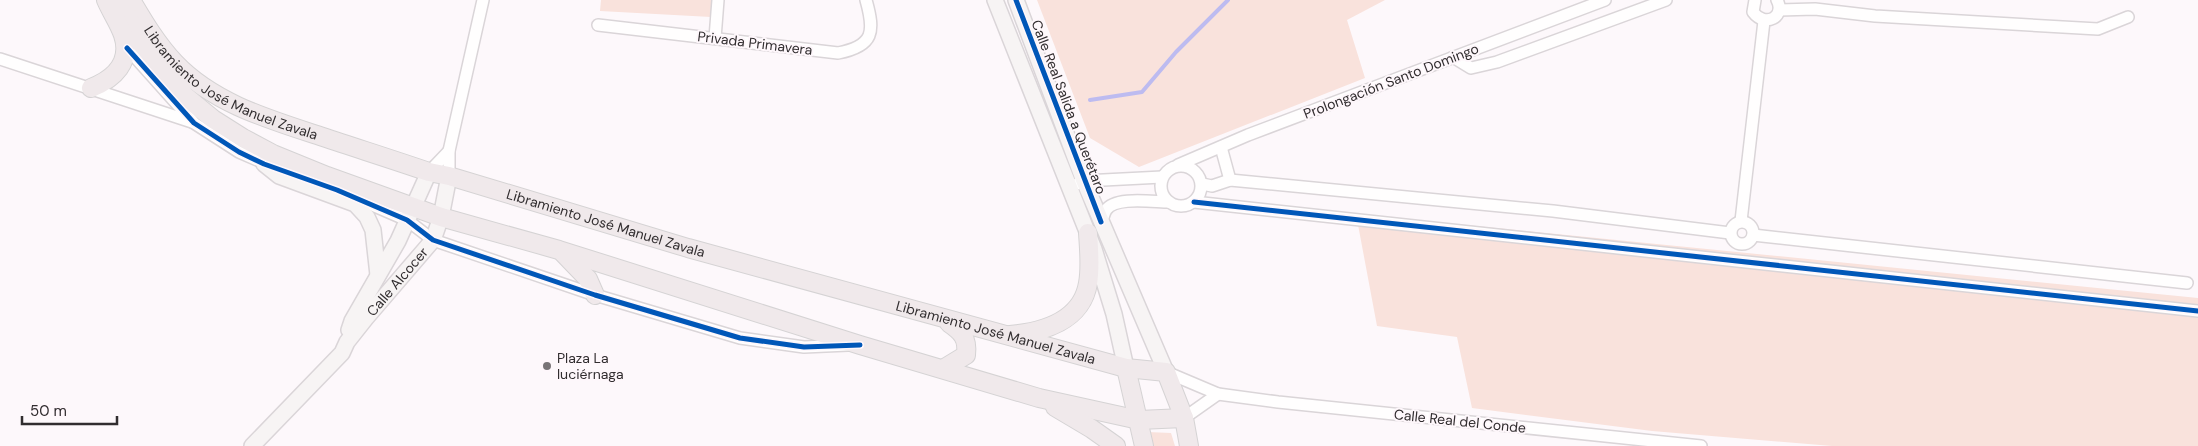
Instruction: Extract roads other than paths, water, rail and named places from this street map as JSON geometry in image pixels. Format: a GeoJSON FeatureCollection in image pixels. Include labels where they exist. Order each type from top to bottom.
{"type":"FeatureCollection","features":[{"type":"Feature","properties":{"kind":"main road"},"geometry":{"type":"LineString","coordinates":[[91,88],[107,82],[124,61],[126,48],[123,34],[106,0]]}},
{"type":"Feature","properties":{"kind":"main road","name":"Libramiento José Manuel Zavala"},"geometry":{"type":"LineString","coordinates":[[120,0],[140,42],[185,96],[213,119],[273,154],[409,214],[441,217],[559,250],[1039,398]]}},
{"type":"Feature","properties":{"kind":"main road","name":"Libramiento José Manuel Zavala"},"geometry":{"type":"LineString","coordinates":[[131,0],[150,32],[175,63],[203,85],[232,104],[266,118],[429,172],[449,176],[688,248],[1126,368],[1166,372]]}},
{"type":"Feature","properties":{"kind":"main road"},"geometry":{"type":"LineString","coordinates":[[1002,335],[1021,334],[1049,327],[1064,320],[1074,312],[1084,299],[1088,284],[1095,227]]}},
{"type":"Feature","properties":{"kind":"main road"},"geometry":{"type":"LineString","coordinates":[[559,250],[588,279],[595,295]]}},
{"type":"Feature","properties":{"kind":"main road"},"geometry":{"type":"LineString","coordinates":[[943,369],[966,354],[967,344],[960,331],[945,319]]}},
{"type":"Feature","properties":{"kind":"main road"},"geometry":{"type":"LineString","coordinates":[[1126,368],[1144,446]]}},
{"type":"Feature","properties":{"kind":"main road"},"geometry":{"type":"LineString","coordinates":[[1166,372],[1184,418],[1189,446]]}},
{"type":"Feature","properties":{"kind":"main road"},"geometry":{"type":"LineString","coordinates":[[1039,398],[1139,420],[1184,418]]}},
{"type":"Feature","properties":{"kind":"main road"},"geometry":{"type":"LineString","coordinates":[[1039,398],[1092,429],[1116,446]]}},
{"type":"Feature","properties":{"kind":"street"},"geometry":{"type":"LineString","coordinates":[[449,176],[449,151],[483,0]]}},
{"type":"Feature","properties":{"kind":"street"},"geometry":{"type":"LineString","coordinates":[[714,38],[718,0]]}},
{"type":"Feature","properties":{"kind":"street","name":"Privada Primavera"},"geometry":{"type":"LineString","coordinates":[[598,25],[838,53],[854,50],[864,42],[872,31],[872,20],[866,0]]}},
{"type":"Feature","properties":{"kind":"street","name":"Calle Real Salida a Querétaro"},"geometry":{"type":"LineString","coordinates":[[995,0],[1095,227],[1166,372]]}},
{"type":"Feature","properties":{"kind":"street","name":"Calle Real Salida a Querétaro"},"geometry":{"type":"LineString","coordinates":[[1016,0],[1077,184]]}},
{"type":"Feature","properties":{"kind":"street","name":"Prolongación Santo Domingo"},"geometry":{"type":"LineString","coordinates":[[1178,165],[1222,146],[1605,0]]}},
{"type":"Feature","properties":{"kind":"street"},"geometry":{"type":"LineString","coordinates":[[1453,58],[1471,68],[1497,62],[1666,0]]}},
{"type":"Feature","properties":{"kind":"street"},"geometry":{"type":"LineString","coordinates":[[1755,0],[1753,12],[1757,18],[1764,21],[1771,20],[1776,16],[1778,5],[1875,16],[2098,29],[2128,17]]}},
{"type":"Feature","properties":{"kind":"street"},"geometry":{"type":"LineString","coordinates":[[1741,221],[1764,21]]}},
{"type":"Feature","properties":{"kind":"street"},"geometry":{"type":"LineString","coordinates":[[126,48],[194,123]]}},
{"type":"Feature","properties":{"kind":"street"},"geometry":{"type":"LineString","coordinates":[[0,59],[194,123],[239,152],[264,164],[409,214],[433,240],[595,295],[740,338],[804,347],[860,344]]}},
{"type":"Feature","properties":{"kind":"street"},"geometry":{"type":"LineString","coordinates":[[1222,146],[1230,180]]}},
{"type":"Feature","properties":{"kind":"street"},"geometry":{"type":"LineString","coordinates":[[429,172],[449,151]]}},
{"type":"Feature","properties":{"kind":"street"},"geometry":{"type":"LineString","coordinates":[[1194,202],[1201,191],[1201,181],[1207,153]]}},
{"type":"Feature","properties":{"kind":"street"},"geometry":{"type":"LineString","coordinates":[[264,164],[279,176],[355,204],[367,217],[373,230],[378,275]]}},
{"type":"Feature","properties":{"kind":"street"},"geometry":{"type":"LineString","coordinates":[[1077,184],[1162,177],[1178,165],[1191,168],[1201,181],[1212,186],[1230,180],[1553,211],[1730,233]]}},
{"type":"Feature","properties":{"kind":"street","name":"Calle Alcocer"},"geometry":{"type":"LineString","coordinates":[[342,353],[352,322],[398,241],[429,172]]}},
{"type":"Feature","properties":{"kind":"street","name":"Calle Alcocer"},"geometry":{"type":"LineString","coordinates":[[252,446],[342,353],[366,318],[433,240],[441,217],[449,176]]}},
{"type":"Feature","properties":{"kind":"street"},"geometry":{"type":"LineString","coordinates":[[1162,177],[1161,191],[1169,202]]}},
{"type":"Feature","properties":{"kind":"street"},"geometry":{"type":"LineString","coordinates":[[1095,227],[1106,210],[1114,204],[1131,201],[1169,202],[1182,206],[1194,202],[2198,311]]}},
{"type":"Feature","properties":{"kind":"street"},"geometry":{"type":"LineString","coordinates":[[1741,221],[1751,226],[1753,235],[1748,242],[1742,244],[1736,243],[1730,233],[1735,223],[1741,221]]}},
{"type":"Feature","properties":{"kind":"street","name":"Calle Real Salida a Querétaro"},"geometry":{"type":"LineString","coordinates":[[1095,227],[1126,368]]}},
{"type":"Feature","properties":{"kind":"street"},"geometry":{"type":"LineString","coordinates":[[1753,235],[2187,283]]}},
{"type":"Feature","properties":{"kind":"street","name":"Calle Real del Conde"},"geometry":{"type":"LineString","coordinates":[[1166,372],[1218,394],[1278,402],[1701,446]]}},
{"type":"Feature","properties":{"kind":"street"},"geometry":{"type":"LineString","coordinates":[[1184,418],[1218,394]]}},
{"type":"Feature","properties":{"kind":"waterway"},"geometry":{"type":"LineString","coordinates":[[1090,100],[1142,92],[1176,52],[1228,0]]}},
{"type":"Feature","properties":{"kind":"place","name":"Plaza La luciérnaga"},"geometry":{"type":"Point","coordinates":[547,366]}}]}
